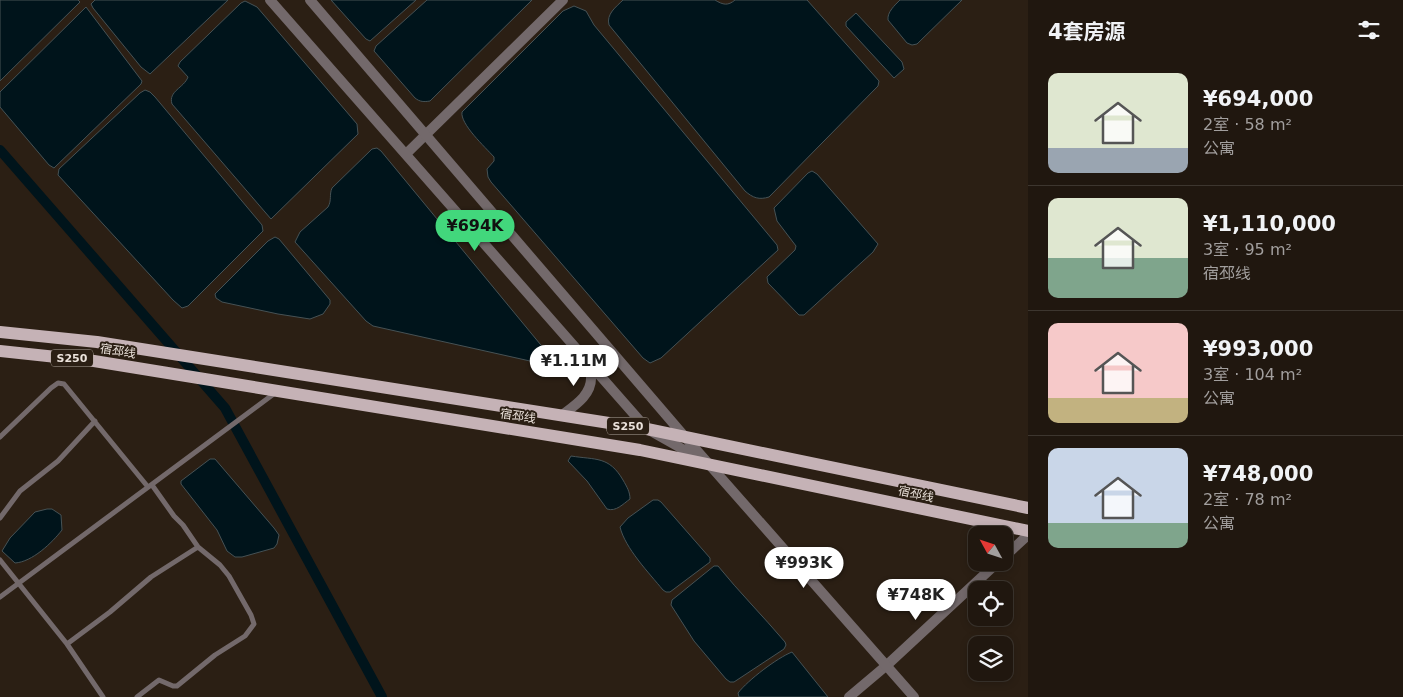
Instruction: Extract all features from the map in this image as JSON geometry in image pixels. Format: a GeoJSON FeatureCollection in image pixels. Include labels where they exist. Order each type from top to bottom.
{"type":"FeatureCollection","features":[{"type":"Feature","properties":{"kind":"main road","name":"宿邳线"},"geometry":{"type":"LineString","coordinates":[[0,332],[97,342],[647,429],[1028,508]]}},
{"type":"Feature","properties":{"kind":"main road","name":"宿邳线"},"geometry":{"type":"LineString","coordinates":[[0,351],[94,361],[640,450],[1028,533]]}},
{"type":"Feature","properties":{"kind":"street"},"geometry":{"type":"LineString","coordinates":[[270,0],[647,429],[712,465]]}},
{"type":"Feature","properties":{"kind":"street"},"geometry":{"type":"LineString","coordinates":[[310,0],[686,437],[914,697]]}},
{"type":"Feature","properties":{"kind":"street"},"geometry":{"type":"LineString","coordinates":[[406,154],[564,0]]}},
{"type":"Feature","properties":{"kind":"street"},"geometry":{"type":"LineString","coordinates":[[562,415],[577,404],[589,387],[591,377],[585,358]]}},
{"type":"Feature","properties":{"kind":"street"},"geometry":{"type":"LineString","coordinates":[[1013,548],[1028,533]]}},
{"type":"Feature","properties":{"kind":"street"},"geometry":{"type":"LineString","coordinates":[[849,697],[887,665],[988,571]]}},
{"type":"Feature","properties":{"kind":"lane"},"geometry":{"type":"LineString","coordinates":[[0,437],[50,388],[58,383],[64,384],[183,525],[198,546],[220,565],[229,576],[251,615],[254,624],[245,636],[215,655],[177,686],[159,680],[138,697]]}},
{"type":"Feature","properties":{"kind":"lane"},"geometry":{"type":"LineString","coordinates":[[0,597],[279,390]]}},
{"type":"Feature","properties":{"kind":"lane"},"geometry":{"type":"LineString","coordinates":[[0,518],[20,491],[58,461],[95,422]]}},
{"type":"Feature","properties":{"kind":"lane"},"geometry":{"type":"LineString","coordinates":[[68,644],[151,577],[198,546]]}},
{"type":"Feature","properties":{"kind":"lane"},"geometry":{"type":"LineString","coordinates":[[0,560],[20,582],[68,644],[103,697]]}},
{"type":"Feature","properties":{"kind":"water"},"geometry":{"type":"Polygon","coordinates":[[[0,0],[78,0],[80,2],[0,81],[0,0]]]}},
{"type":"Feature","properties":{"kind":"water"},"geometry":{"type":"Polygon","coordinates":[[[95,0],[228,0],[150,74],[141,67],[93,8],[91,4],[95,0]]]}},
{"type":"Feature","properties":{"kind":"water"},"geometry":{"type":"Polygon","coordinates":[[[331,0],[416,0],[370,41],[366,39],[331,0]]]}},
{"type":"Feature","properties":{"kind":"water"},"geometry":{"type":"Polygon","coordinates":[[[427,0],[532,0],[430,101],[424,102],[415,98],[374,51],[376,46],[427,0]]]}},
{"type":"Feature","properties":{"kind":"water"},"geometry":{"type":"Polygon","coordinates":[[[623,0],[715,0],[725,4],[735,0],[807,0],[879,81],[878,86],[769,197],[756,198],[745,191],[609,25],[610,14],[623,0]]]}},
{"type":"Feature","properties":{"kind":"water"},"geometry":{"type":"Polygon","coordinates":[[[900,0],[962,0],[917,44],[912,45],[907,43],[888,20],[890,11],[900,0]]]}},
{"type":"Feature","properties":{"kind":"water"},"geometry":{"type":"Polygon","coordinates":[[[245,1],[257,7],[357,124],[358,134],[271,219],[172,104],[171,100],[174,93],[188,77],[178,66],[180,62],[245,1]]]}},
{"type":"Feature","properties":{"kind":"water"},"geometry":{"type":"Polygon","coordinates":[[[574,6],[586,11],[594,25],[777,245],[778,250],[661,358],[650,363],[643,358],[491,182],[487,169],[494,161],[494,157],[474,135],[462,117],[462,112],[563,11],[574,6]]]}},
{"type":"Feature","properties":{"kind":"water"},"geometry":{"type":"Polygon","coordinates":[[[86,7],[142,81],[54,168],[49,165],[0,107],[0,92],[86,7]]]}},
{"type":"Feature","properties":{"kind":"water"},"geometry":{"type":"Polygon","coordinates":[[[856,13],[902,62],[904,69],[894,78],[846,26],[846,22],[856,13]]]}},
{"type":"Feature","properties":{"kind":"water"},"geometry":{"type":"Polygon","coordinates":[[[145,90],[155,97],[262,225],[263,231],[188,306],[182,308],[58,175],[59,169],[145,90]]]}},
{"type":"Feature","properties":{"kind":"water"},"geometry":{"type":"Polygon","coordinates":[[[377,148],[545,350],[541,356],[530,361],[373,326],[366,321],[295,242],[300,232],[328,207],[332,188],[372,149],[377,148]]]}},
{"type":"Feature","properties":{"kind":"water"},"geometry":{"type":"Polygon","coordinates":[[[812,171],[817,174],[878,244],[873,252],[804,315],[799,315],[768,283],[767,277],[795,250],[796,246],[777,221],[774,208],[812,171]]]}},
{"type":"Feature","properties":{"kind":"water"},"geometry":{"type":"Polygon","coordinates":[[[275,237],[279,239],[330,300],[330,304],[323,314],[310,319],[222,302],[216,298],[215,294],[268,241],[275,237]]]}},
{"type":"Feature","properties":{"kind":"water"},"geometry":{"type":"Polygon","coordinates":[[[571,456],[601,460],[607,463],[618,472],[626,485],[630,499],[616,508],[607,509],[587,481],[568,461],[571,456]]]}},
{"type":"Feature","properties":{"kind":"water"},"geometry":{"type":"Polygon","coordinates":[[[210,459],[215,459],[274,528],[279,535],[274,548],[242,557],[235,557],[227,551],[217,530],[181,484],[181,481],[210,459]]]}},
{"type":"Feature","properties":{"kind":"water"},"geometry":{"type":"Polygon","coordinates":[[[653,500],[661,502],[710,558],[710,562],[670,592],[663,590],[638,560],[627,543],[620,527],[628,518],[653,500]]]}},
{"type":"Feature","properties":{"kind":"water"},"geometry":{"type":"Polygon","coordinates":[[[52,509],[61,515],[62,530],[35,556],[15,563],[2,551],[10,538],[35,512],[52,509]]]}},
{"type":"Feature","properties":{"kind":"water"},"geometry":{"type":"Polygon","coordinates":[[[714,566],[718,566],[786,645],[784,649],[734,682],[726,679],[694,641],[671,605],[672,600],[714,566]]]}},
{"type":"Feature","properties":{"kind":"water"},"geometry":{"type":"Polygon","coordinates":[[[792,652],[828,697],[739,697],[738,693],[756,676],[771,664],[792,652]]]}},
{"type":"Feature","properties":{"kind":"waterway"},"geometry":{"type":"LineString","coordinates":[[0,150],[225,408],[382,697]]}}]}
